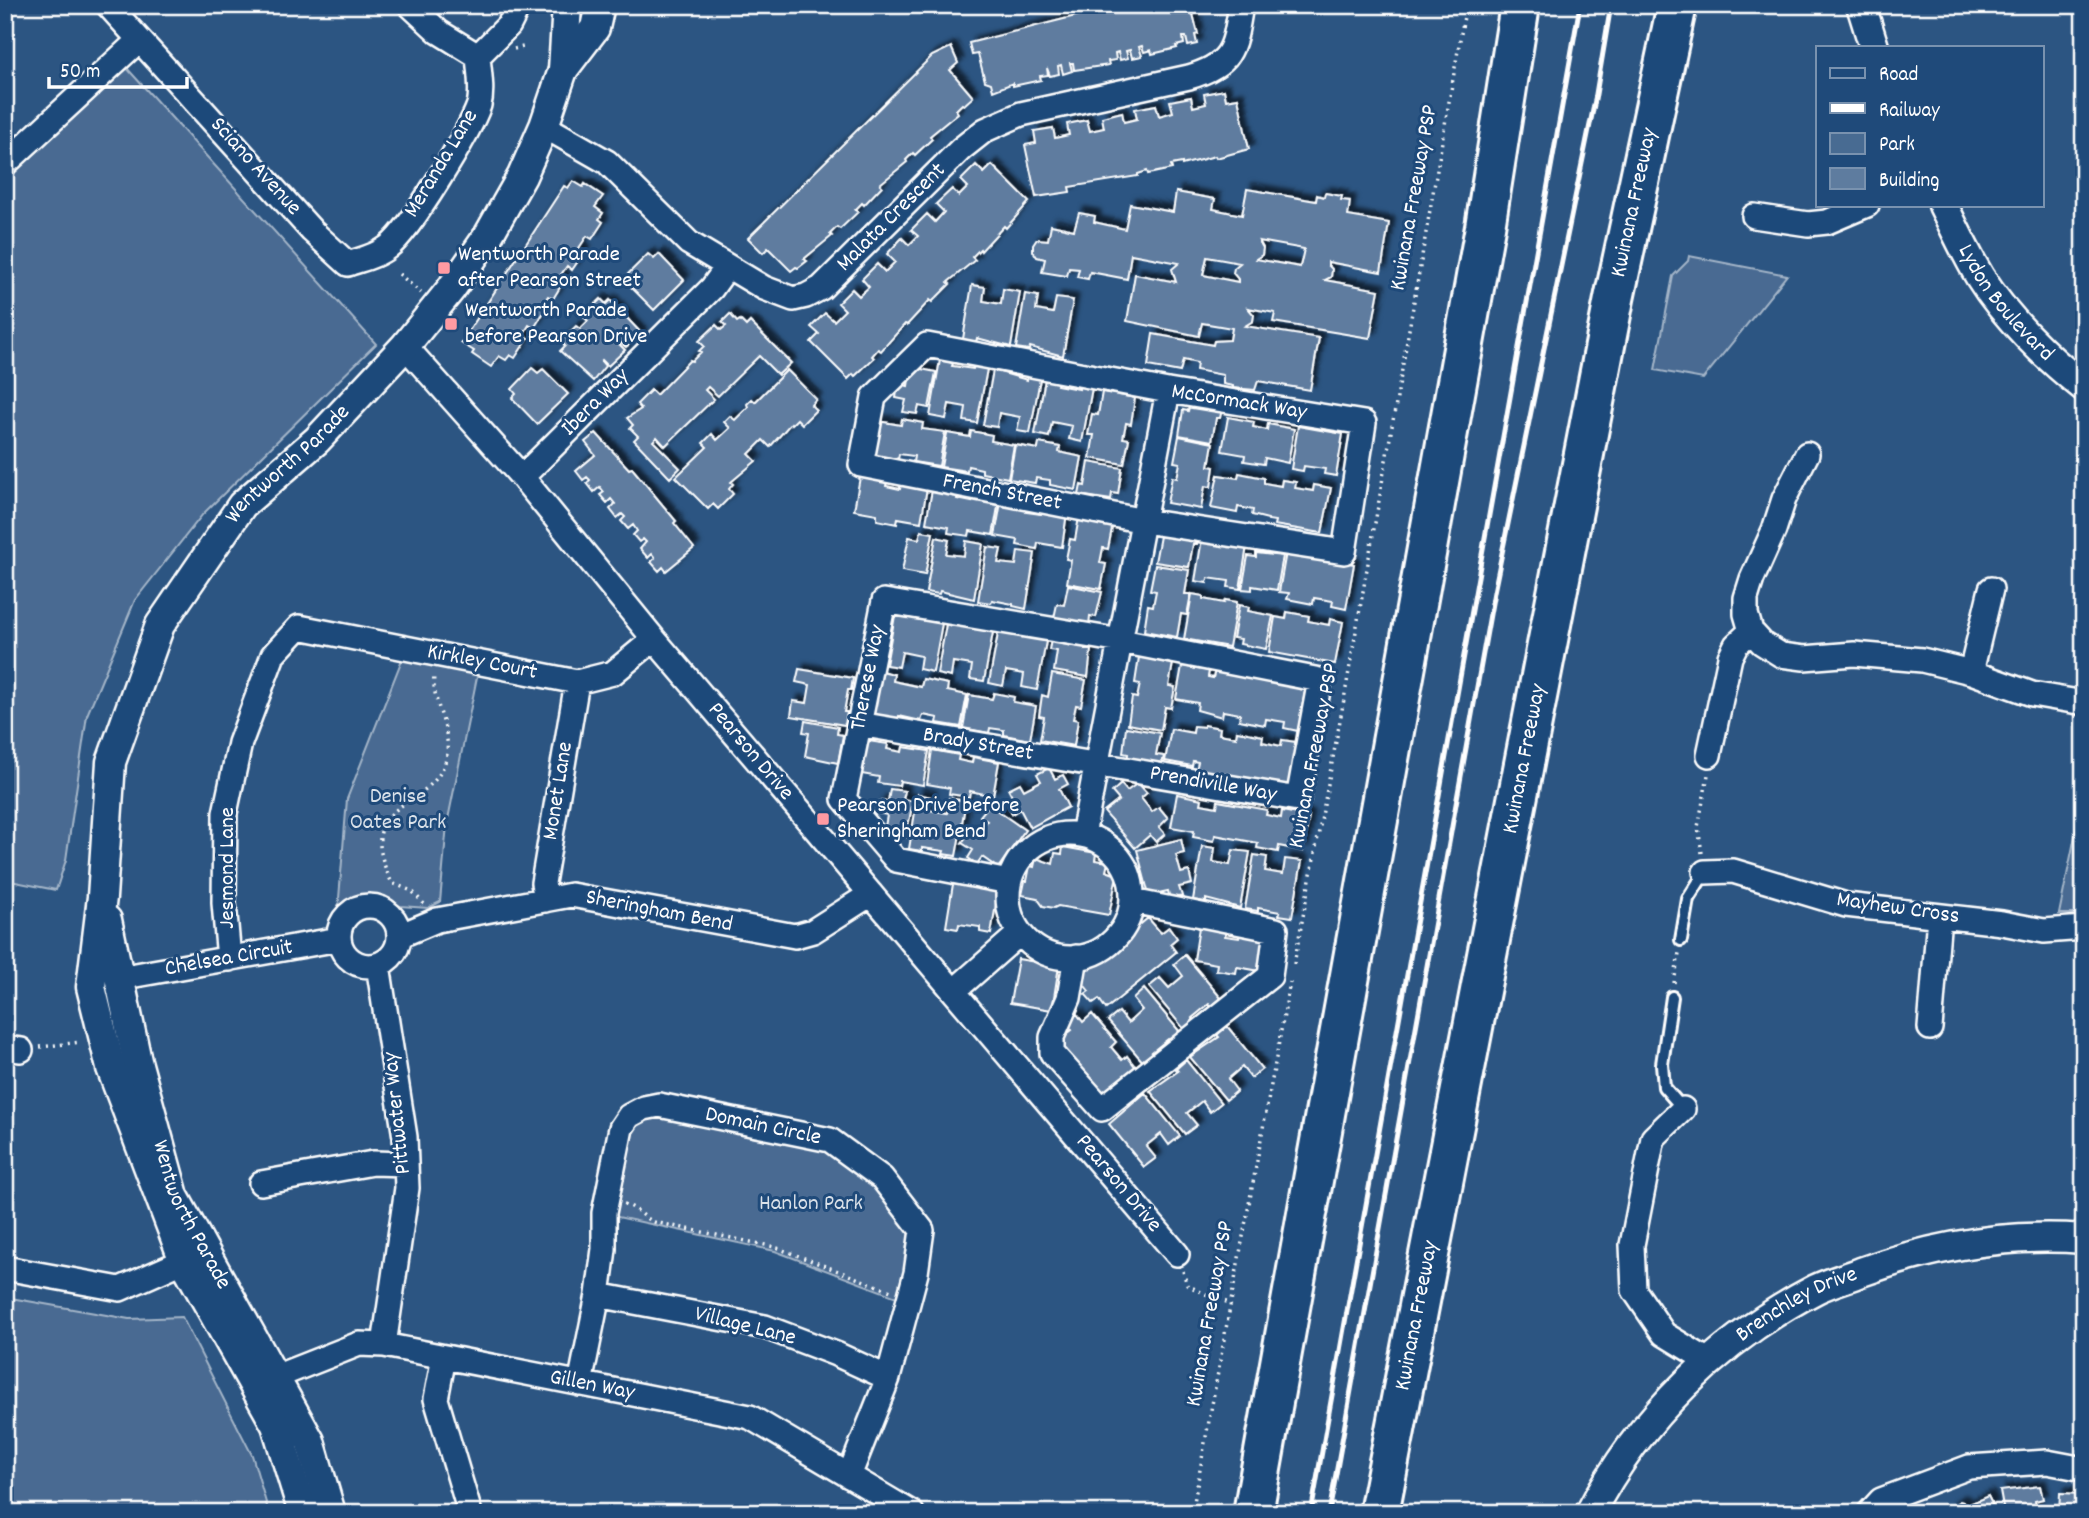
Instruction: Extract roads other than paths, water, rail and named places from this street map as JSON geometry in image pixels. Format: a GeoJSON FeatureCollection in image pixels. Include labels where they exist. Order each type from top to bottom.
{"type":"FeatureCollection","features":[{"type":"Feature","properties":{"kind":"highway"},"geometry":{"type":"LineString","coordinates":[[1253,1513],[1485,227],[1520,5]]}},
{"type":"Feature","properties":{"kind":"highway","name":"Kwinana Freeway"},"geometry":{"type":"LineString","coordinates":[[1379,1513],[1614,299],[1677,5]]}},
{"type":"Feature","properties":{"kind":"street","name":"Sciano Avenue"},"geometry":{"type":"LineString","coordinates":[[108,5],[312,231],[348,264]]}},
{"type":"Feature","properties":{"kind":"street"},"geometry":{"type":"LineString","coordinates":[[410,5],[439,32],[478,56],[509,25],[519,5]]}},
{"type":"Feature","properties":{"kind":"street","name":"Wentworth Parade"},"geometry":{"type":"LineString","coordinates":[[331,1513],[310,1441],[264,1381],[194,1256],[111,1068],[91,988],[102,897],[111,762],[160,625],[242,505],[317,440],[405,346],[451,289],[488,236],[522,176],[544,127],[563,70],[567,5]]}},
{"type":"Feature","properties":{"kind":"street","name":"Wentworth Parade"},"geometry":{"type":"LineString","coordinates":[[563,70],[595,28],[600,5]]}},
{"type":"Feature","properties":{"kind":"street","name":"Malata Crescent"},"geometry":{"type":"LineString","coordinates":[[544,127],[607,162],[689,243],[779,296],[793,299],[821,288],[961,149],[985,131],[1021,114],[1210,71],[1220,64],[1234,44],[1241,5]]}},
{"type":"Feature","properties":{"kind":"street"},"geometry":{"type":"LineString","coordinates":[[1861,5],[1874,46]]}},
{"type":"Feature","properties":{"kind":"street"},"geometry":{"type":"LineString","coordinates":[[5,164],[139,40]]}},
{"type":"Feature","properties":{"kind":"street","name":"Meranda Lane"},"geometry":{"type":"LineString","coordinates":[[348,264],[375,255],[393,243],[447,165],[479,104],[478,56]]}},
{"type":"Feature","properties":{"kind":"street"},"geometry":{"type":"LineString","coordinates":[[1754,216],[1808,224],[1827,222],[1865,206]]}},
{"type":"Feature","properties":{"kind":"street","name":"Lydon Boulevard"},"geometry":{"type":"LineString","coordinates":[[1944,206],[1980,278],[2032,341],[2055,365],[2084,387]]}},
{"type":"Feature","properties":{"kind":"street","name":"Ibera Way"},"geometry":{"type":"LineString","coordinates":[[522,477],[712,288],[727,267]]}},
{"type":"Feature","properties":{"kind":"street","name":"McCormack Way"},"geometry":{"type":"LineString","coordinates":[[861,465],[874,397],[927,345],[1168,391],[1364,423],[1344,552],[1143,521]]}},
{"type":"Feature","properties":{"kind":"street","name":"Pearson Drive"},"geometry":{"type":"LineString","coordinates":[[405,346],[522,477],[654,639],[1177,1254]]}},
{"type":"Feature","properties":{"kind":"street"},"geometry":{"type":"LineString","coordinates":[[1083,835],[1168,391]]}},
{"type":"Feature","properties":{"kind":"street"},"geometry":{"type":"LineString","coordinates":[[1807,454],[1784,499],[1746,597],[1746,614],[1751,631],[1762,643],[1781,655],[1804,658],[1854,654],[1922,660],[1971,672],[2032,694],[2084,703]]}},
{"type":"Feature","properties":{"kind":"street","name":"French Street"},"geometry":{"type":"LineString","coordinates":[[861,465],[1143,521]]}},
{"type":"Feature","properties":{"kind":"street"},"geometry":{"type":"LineString","coordinates":[[1971,672],[1991,589]]}},
{"type":"Feature","properties":{"kind":"street","name":"Therese Way"},"geometry":{"type":"LineString","coordinates":[[1009,883],[896,860],[845,799],[884,601],[1121,641]]}},
{"type":"Feature","properties":{"kind":"street","name":"Kirkley Court"},"geometry":{"type":"LineString","coordinates":[[299,627],[577,682],[613,673],[654,639]]}},
{"type":"Feature","properties":{"kind":"street","name":"Jesmond Lane"},"geometry":{"type":"LineString","coordinates":[[229,959],[224,903],[225,813],[232,778],[240,743],[273,655],[299,627]]}},
{"type":"Feature","properties":{"kind":"street"},"geometry":{"type":"LineString","coordinates":[[1709,755],[1730,657],[1736,645],[1751,631]]}},
{"type":"Feature","properties":{"kind":"street","name":"Prendiville Way"},"geometry":{"type":"LineString","coordinates":[[1098,765],[1298,799],[1320,680],[1121,641]]}},
{"type":"Feature","properties":{"kind":"street","name":"Monet Lane"},"geometry":{"type":"LineString","coordinates":[[546,900],[543,883],[577,682]]}},
{"type":"Feature","properties":{"kind":"street","name":"Brady Street"},"geometry":{"type":"LineString","coordinates":[[859,724],[1098,765]]}},
{"type":"Feature","properties":{"kind":"street"},"geometry":{"type":"LineString","coordinates":[[1083,835],[1100,841],[1114,852],[1128,875],[1132,901],[1126,922],[1114,939],[1096,952],[1076,957],[1055,956],[1035,947],[1020,933],[1010,909],[1009,883],[1016,864],[1028,849],[1054,836],[1083,835]]}},
{"type":"Feature","properties":{"kind":"street","name":"Mayhew Cross"},"geometry":{"type":"LineString","coordinates":[[1705,872],[1733,871],[1846,905],[2002,923],[2044,931],[2084,928]]}},
{"type":"Feature","properties":{"kind":"street","name":"Sheringham Bend"},"geometry":{"type":"LineString","coordinates":[[399,936],[437,920],[571,895],[795,936],[813,931],[871,894]]}},
{"type":"Feature","properties":{"kind":"street","name":"Wentworth Parade"},"geometry":{"type":"LineString","coordinates":[[102,897],[137,1060],[174,1196],[194,1256]]}},
{"type":"Feature","properties":{"kind":"street"},"geometry":{"type":"LineString","coordinates":[[1076,957],[1069,998],[1052,1037],[1052,1053],[1102,1109],[1270,976],[1276,930],[1132,901]]}},
{"type":"Feature","properties":{"kind":"street"},"geometry":{"type":"LineString","coordinates":[[374,906],[392,916],[399,936],[398,946],[392,955],[378,965],[367,966],[348,957],[339,939],[344,919],[352,911],[374,906]]}},
{"type":"Feature","properties":{"kind":"street"},"geometry":{"type":"LineString","coordinates":[[1930,1028],[1939,916]]}},
{"type":"Feature","properties":{"kind":"street"},"geometry":{"type":"LineString","coordinates":[[954,991],[1020,933]]}},
{"type":"Feature","properties":{"kind":"street","name":"Chelsea Circuit"},"geometry":{"type":"LineString","coordinates":[[119,978],[339,939]]}},
{"type":"Feature","properties":{"kind":"street","name":"Pittwater Way"},"geometry":{"type":"LineString","coordinates":[[378,965],[405,1137],[407,1188],[384,1345]]}},
{"type":"Feature","properties":{"kind":"street","name":"Domain Circle"},"geometry":{"type":"LineString","coordinates":[[580,1384],[598,1295],[606,1201],[621,1128],[629,1116],[644,1108],[659,1105],[830,1140],[882,1178],[922,1230],[916,1273],[888,1378],[849,1476]]}},
{"type":"Feature","properties":{"kind":"street"},"geometry":{"type":"LineString","coordinates":[[1683,1108],[1653,1138],[1632,1245],[1634,1290],[1664,1334],[1710,1362]]}},
{"type":"Feature","properties":{"kind":"street"},"geometry":{"type":"LineString","coordinates":[[261,1183],[373,1163],[406,1164]]}},
{"type":"Feature","properties":{"kind":"street","name":"Brenchley Drive"},"geometry":{"type":"LineString","coordinates":[[1590,1513],[1602,1488],[1647,1423],[1729,1344],[1817,1289],[1915,1253],[1990,1239],[2050,1236],[2084,1239]]}},
{"type":"Feature","properties":{"kind":"street"},"geometry":{"type":"LineString","coordinates":[[5,1268],[120,1290],[194,1256]]}},
{"type":"Feature","properties":{"kind":"street","name":"Village Lane"},"geometry":{"type":"LineString","coordinates":[[598,1295],[765,1327],[836,1354],[888,1378]]}},
{"type":"Feature","properties":{"kind":"street","name":"Gillen Way"},"geometry":{"type":"LineString","coordinates":[[264,1381],[359,1344],[384,1345],[750,1417],[912,1513]]}},
{"type":"Feature","properties":{"kind":"street"},"geometry":{"type":"LineString","coordinates":[[444,1357],[436,1399],[470,1513]]}},
{"type":"Feature","properties":{"kind":"street","name":"Wentworth Parade"},"geometry":{"type":"LineString","coordinates":[[264,1381],[303,1513]]}},
{"type":"Feature","properties":{"kind":"street"},"geometry":{"type":"LineString","coordinates":[[1869,1513],[1881,1500],[1969,1468],[2047,1462],[2084,1469]]}},
{"type":"Feature","properties":{"kind":"lane"},"geometry":{"type":"LineString","coordinates":[[1681,940],[1688,899],[1705,872]]}},
{"type":"Feature","properties":{"kind":"lane"},"geometry":{"type":"LineString","coordinates":[[1672,997],[1662,1064],[1664,1087],[1683,1108]]}},
{"type":"Feature","properties":{"kind":"railway"},"geometry":{"type":"LineString","coordinates":[[1311,1513],[1580,5]]}},
{"type":"Feature","properties":{"kind":"railway"},"geometry":{"type":"LineString","coordinates":[[1329,1513],[1494,592],[1595,100],[1611,5]]}},
{"type":"Feature","properties":{"kind":"place","name":"Wentworth Parade after Pearson Street"},"geometry":{"type":"Point","coordinates":[444,268]}},
{"type":"Feature","properties":{"kind":"place","name":"Wentworth Parade before Pearson Drive"},"geometry":{"type":"Point","coordinates":[451,324]}},
{"type":"Feature","properties":{"kind":"place","name":"Pearson Drive before Sheringham Bend"},"geometry":{"type":"Point","coordinates":[823,819]}},
{"type":"Feature","properties":{"kind":"park label","name":"Denise Oates Park"},"geometry":{"type":"Point","coordinates":[398,810]}},
{"type":"Feature","properties":{"kind":"park label","name":"Hanlon Park"},"geometry":{"type":"Point","coordinates":[811,1204]}}]}
